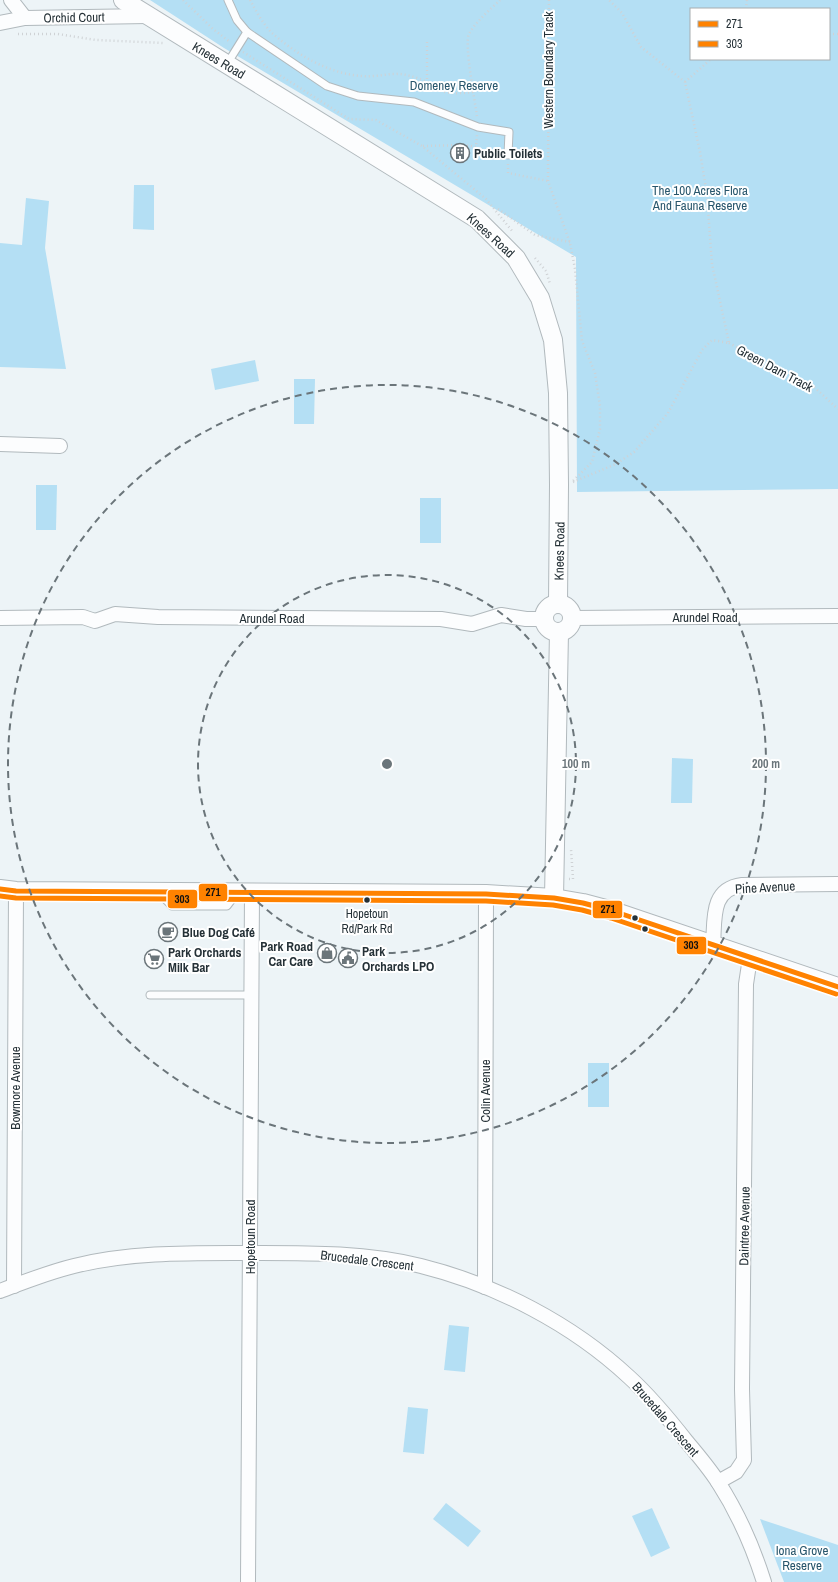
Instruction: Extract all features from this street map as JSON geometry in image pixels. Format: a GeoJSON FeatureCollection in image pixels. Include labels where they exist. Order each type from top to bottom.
{"type":"FeatureCollection","features":[{"type":"Feature","properties":{"kind":"street"},"geometry":{"type":"LineString","coordinates":[[11,0],[25,18]]}},
{"type":"Feature","properties":{"kind":"street","name":"Knees Road"},"geometry":{"type":"LineString","coordinates":[[123,0],[477,219],[516,258],[540,298],[553,340],[559,408],[558,604]]}},
{"type":"Feature","properties":{"kind":"street","name":"Orchid Court"},"geometry":{"type":"LineString","coordinates":[[0,23],[25,18],[148,16]]}},
{"type":"Feature","properties":{"kind":"street"},"geometry":{"type":"LineString","coordinates":[[0,444],[60,446]]}},
{"type":"Feature","properties":{"kind":"street"},"geometry":{"type":"LineString","coordinates":[[558,604],[566,607],[572,618],[570,626],[567,629],[555,632],[547,627],[543,619],[546,610],[558,604]]}},
{"type":"Feature","properties":{"kind":"street","name":"Arundel Road"},"geometry":{"type":"LineString","coordinates":[[0,618],[83,617],[95,621],[115,614],[166,617],[441,618],[472,624],[501,615],[526,619],[543,619]]}},
{"type":"Feature","properties":{"kind":"street","name":"Arundel Road"},"geometry":{"type":"LineString","coordinates":[[572,618],[838,616]]}},
{"type":"Feature","properties":{"kind":"street"},"geometry":{"type":"LineString","coordinates":[[554,898],[559,632]]}},
{"type":"Feature","properties":{"kind":"street","name":"Pine Avenue"},"geometry":{"type":"LineString","coordinates":[[713,945],[718,902],[728,888],[742,885],[838,884]]}},
{"type":"Feature","properties":{"kind":"street"},"geometry":{"type":"LineString","coordinates":[[8,890],[486,894],[554,898],[583,903],[613,911],[838,987]]}},
{"type":"Feature","properties":{"kind":"street","name":"Bowmore Avenue"},"geometry":{"type":"LineString","coordinates":[[8,890],[14,1286]]}},
{"type":"Feature","properties":{"kind":"street","name":"Hopetoun Road"},"geometry":{"type":"LineString","coordinates":[[245,892],[251,995],[248,1582]]}},
{"type":"Feature","properties":{"kind":"street","name":"Colin Avenue"},"geometry":{"type":"LineString","coordinates":[[485,1287],[486,894]]}},
{"type":"Feature","properties":{"kind":"street","name":"Daintree Avenue"},"geometry":{"type":"LineString","coordinates":[[718,1482],[736,1472],[744,1460],[742,1389],[746,984],[750,958]]}},
{"type":"Feature","properties":{"kind":"street","name":"Brucedale Crescent"},"geometry":{"type":"LineString","coordinates":[[0,1291],[74,1266],[128,1257],[182,1253],[349,1255],[383,1259],[420,1266],[485,1287],[556,1323],[592,1347],[629,1377],[665,1414],[718,1482],[747,1535],[764,1582]]}},
{"type":"Feature","properties":{"kind":"lane"},"geometry":{"type":"LineString","coordinates":[[228,0],[237,20],[247,32],[327,86],[358,96],[414,102],[478,127],[509,132],[508,155]]}},
{"type":"Feature","properties":{"kind":"lane"},"geometry":{"type":"LineString","coordinates":[[227,64],[247,32]]}},
{"type":"Feature","properties":{"kind":"lane"},"geometry":{"type":"LineString","coordinates":[[150,995],[251,995]]}},
{"type":"Feature","properties":{"kind":"path"},"geometry":{"type":"LineString","coordinates":[[184,0],[213,29],[237,48],[349,119],[376,120],[422,146],[486,199],[516,235]]}},
{"type":"Feature","properties":{"kind":"path"},"geometry":{"type":"LineString","coordinates":[[250,0],[264,23],[272,32],[309,59],[342,73],[353,76],[398,74],[415,77],[427,82],[432,87],[445,93],[458,94],[473,92]]}},
{"type":"Feature","properties":{"kind":"path"},"geometry":{"type":"LineString","coordinates":[[422,146],[465,145],[476,147],[478,127],[468,59],[468,36],[476,25],[500,0]]}},
{"type":"Feature","properties":{"kind":"path","name":"Western Boundary Track"},"geometry":{"type":"LineString","coordinates":[[549,0],[548,181],[570,243],[575,269],[582,341],[595,373],[600,406],[600,429],[592,462],[571,483]]}},
{"type":"Feature","properties":{"kind":"path"},"geometry":{"type":"LineString","coordinates":[[571,475],[571,483],[616,464],[634,452],[668,413],[702,350],[712,340],[729,343],[712,264],[707,195],[700,152],[685,82],[641,47],[622,13],[609,0]]}},
{"type":"Feature","properties":{"kind":"path"},"geometry":{"type":"LineString","coordinates":[[13,34],[58,34],[96,40],[168,43]]}},
{"type":"Feature","properties":{"kind":"path"},"geometry":{"type":"LineString","coordinates":[[427,42],[427,82]]}},
{"type":"Feature","properties":{"kind":"path"},"geometry":{"type":"LineString","coordinates":[[685,82],[710,60]]}},
{"type":"Feature","properties":{"kind":"path"},"geometry":{"type":"LineString","coordinates":[[508,155],[508,173],[548,181]]}},
{"type":"Feature","properties":{"kind":"path"},"geometry":{"type":"LineString","coordinates":[[498,209],[535,235],[570,243]]}},
{"type":"Feature","properties":{"kind":"path"},"geometry":{"type":"LineString","coordinates":[[531,253],[546,271],[551,285]]}},
{"type":"Feature","properties":{"kind":"path","name":"Green Dam Track"},"geometry":{"type":"LineString","coordinates":[[729,343],[813,386],[838,409]]}},
{"type":"Feature","properties":{"kind":"path"},"geometry":{"type":"LineString","coordinates":[[555,878],[573,879],[571,842]]}},
{"type":"Feature","properties":{"kind":"green space","name":"The 100 Acres Flora And Fauna Reserve"},"geometry":{"type":"Polygon","coordinates":[[[150,0],[838,0],[838,489],[577,492],[576,257],[224,48],[150,0]]]}},
{"type":"Feature","properties":{"kind":"green space"},"geometry":{"type":"Polygon","coordinates":[[[134,185],[154,185],[154,230],[133,229],[134,185]]]}},
{"type":"Feature","properties":{"kind":"green space"},"geometry":{"type":"Polygon","coordinates":[[[26,198],[49,201],[45,248],[66,369],[0,367],[0,243],[22,245],[26,198]]]}},
{"type":"Feature","properties":{"kind":"green space"},"geometry":{"type":"Polygon","coordinates":[[[255,360],[259,381],[215,390],[211,369],[255,360]]]}},
{"type":"Feature","properties":{"kind":"green space"},"geometry":{"type":"Polygon","coordinates":[[[294,379],[315,379],[314,424],[294,424],[294,379]]]}},
{"type":"Feature","properties":{"kind":"green space"},"geometry":{"type":"Polygon","coordinates":[[[36,485],[57,485],[56,530],[36,530],[36,485]]]}},
{"type":"Feature","properties":{"kind":"green space"},"geometry":{"type":"Polygon","coordinates":[[[420,498],[441,498],[441,543],[420,543],[420,498]]]}},
{"type":"Feature","properties":{"kind":"green space"},"geometry":{"type":"Polygon","coordinates":[[[672,758],[693,759],[692,803],[671,803],[672,758]]]}},
{"type":"Feature","properties":{"kind":"green space"},"geometry":{"type":"Polygon","coordinates":[[[588,1063],[609,1063],[609,1107],[588,1107],[588,1063]]]}},
{"type":"Feature","properties":{"kind":"green space"},"geometry":{"type":"Polygon","coordinates":[[[449,1325],[469,1327],[465,1372],[444,1370],[449,1325]]]}},
{"type":"Feature","properties":{"kind":"green space"},"geometry":{"type":"Polygon","coordinates":[[[408,1407],[428,1409],[424,1454],[403,1452],[408,1407]]]}},
{"type":"Feature","properties":{"kind":"green space"},"geometry":{"type":"Polygon","coordinates":[[[446,1503],[481,1531],[468,1547],[433,1519],[446,1503]]]}},
{"type":"Feature","properties":{"kind":"green space"},"geometry":{"type":"Polygon","coordinates":[[[652,1508],[670,1548],[651,1557],[632,1516],[652,1508]]]}},
{"type":"Feature","properties":{"kind":"green space","name":"Iona Grove Reserve"},"geometry":{"type":"Polygon","coordinates":[[[760,1519],[838,1545],[838,1582],[784,1582],[760,1519]]]}},
{"type":"Feature","properties":{"kind":"transit line","name":"271"},"geometry":{"type":"LineString","coordinates":[[0,889],[16,891],[486,894],[554,898],[583,903],[613,911],[838,987]]}},
{"type":"Feature","properties":{"kind":"transit line","name":"303"},"geometry":{"type":"LineString","coordinates":[[0,896],[16,898],[486,901],[553,905],[582,910],[611,918],[836,994]]}},
{"type":"Feature","properties":{"kind":"place","name":"Public Toilets"},"geometry":{"type":"Point","coordinates":[460,153]}},
{"type":"Feature","properties":{"kind":"place","name":"Hopetoun Rd/Park Rd"},"geometry":{"type":"Point","coordinates":[367,900]}},
{"type":"Feature","properties":{"kind":"place","name":"Blue Dog Café"},"geometry":{"type":"Point","coordinates":[168,932]}},
{"type":"Feature","properties":{"kind":"place","name":"Park Road Car Care"},"geometry":{"type":"Point","coordinates":[327,953]}},
{"type":"Feature","properties":{"kind":"place","name":"Park Orchards LPO"},"geometry":{"type":"Point","coordinates":[348,958]}},
{"type":"Feature","properties":{"kind":"place","name":"Park Orchards Milk Bar"},"geometry":{"type":"Point","coordinates":[154,959]}},
{"type":"Feature","properties":{"kind":"park label","name":"Domeney Reserve"},"geometry":{"type":"Point","coordinates":[454,85]}}]}
